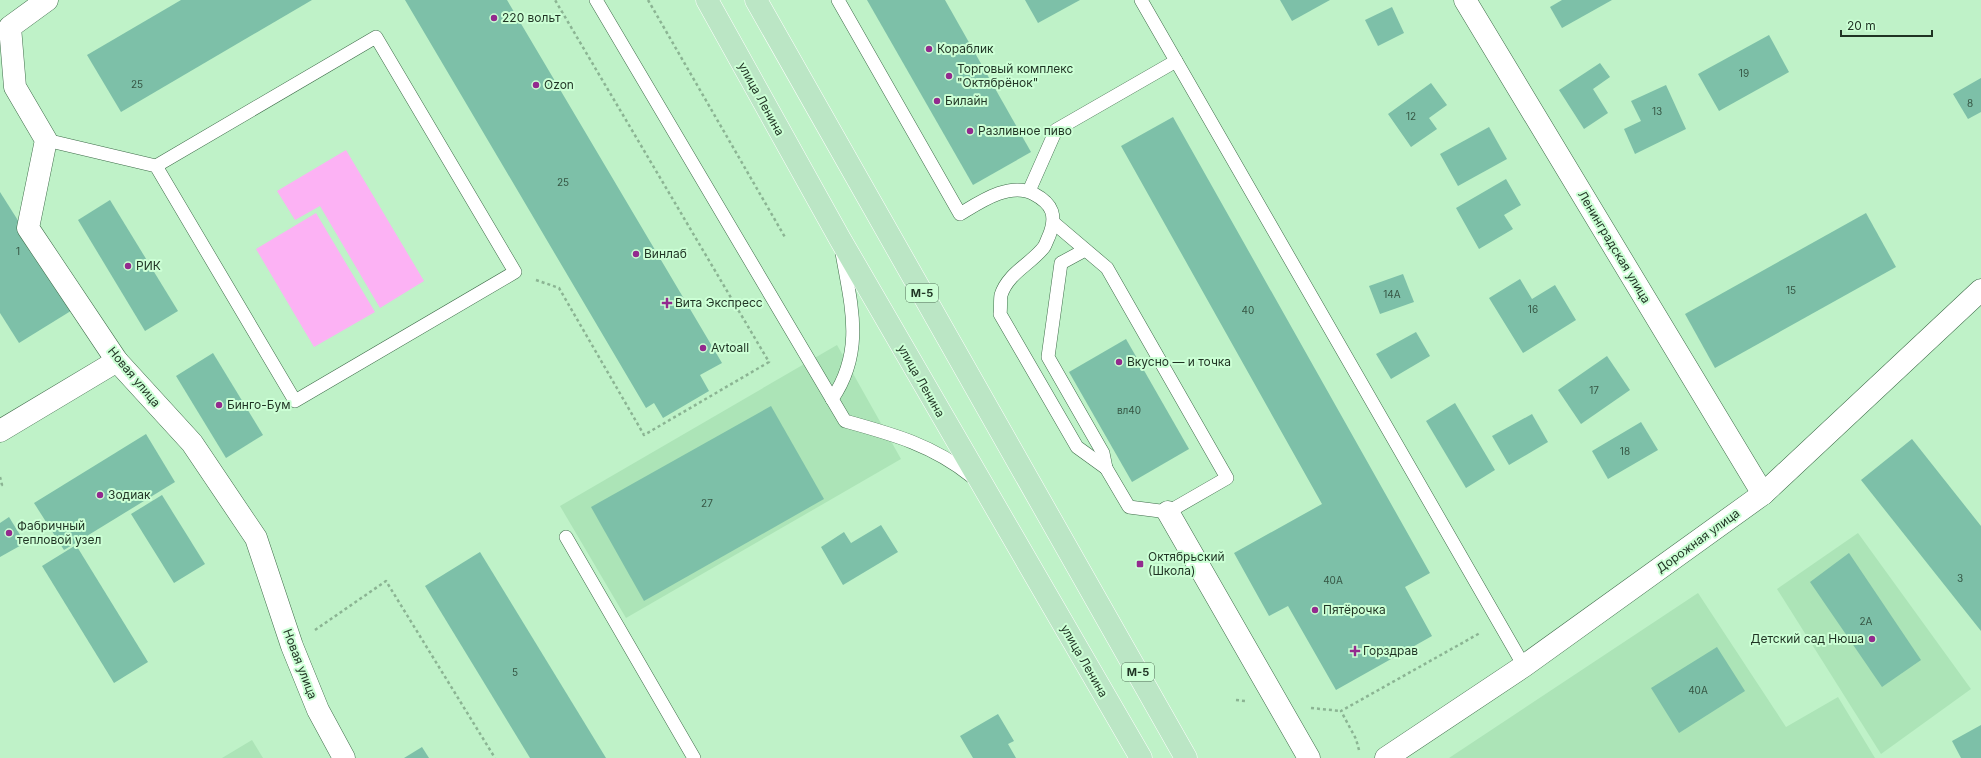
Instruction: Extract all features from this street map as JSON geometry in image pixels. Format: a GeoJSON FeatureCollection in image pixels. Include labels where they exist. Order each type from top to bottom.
{"type":"FeatureCollection","features":[{"type":"Feature","properties":{"kind":"main road","name":"улица Ленина"},"geometry":{"type":"LineString","coordinates":[[707,0],[840,239],[980,483],[1141,758]]}},
{"type":"Feature","properties":{"kind":"main road","name":"М-5"},"geometry":{"type":"LineString","coordinates":[[756,0],[1186,758]]}},
{"type":"Feature","properties":{"kind":"street"},"geometry":{"type":"LineString","coordinates":[[46,140],[15,87],[5,25],[47,0]]}},
{"type":"Feature","properties":{"kind":"street","name":"Ленинградская улица"},"geometry":{"type":"LineString","coordinates":[[1465,0],[1763,494]]}},
{"type":"Feature","properties":{"kind":"street","name":"Новая улица"},"geometry":{"type":"LineString","coordinates":[[46,140],[28,228],[117,361],[192,443],[256,538],[292,646],[318,710],[344,758]]}},
{"type":"Feature","properties":{"kind":"street","name":"Дорожная улица"},"geometry":{"type":"LineString","coordinates":[[1386,758],[1524,666],[1763,494],[1981,290]]}},
{"type":"Feature","properties":{"kind":"street"},"geometry":{"type":"LineString","coordinates":[[0,431],[117,361]]}},
{"type":"Feature","properties":{"kind":"street"},"geometry":{"type":"LineString","coordinates":[[1168,512],[1309,758]]}},
{"type":"Feature","properties":{"kind":"lane"},"geometry":{"type":"LineString","coordinates":[[596,0],[845,421],[895,435],[927,447],[953,461],[980,483]]}},
{"type":"Feature","properties":{"kind":"lane"},"geometry":{"type":"LineString","coordinates":[[838,0],[960,214],[990,196],[1010,190],[1029,191],[1041,198],[1050,207],[1054,223],[1107,268],[1227,478],[1168,512],[1129,508],[1106,468],[1103,453],[1048,357],[1061,263],[1085,250]]}},
{"type":"Feature","properties":{"kind":"lane"},"geometry":{"type":"LineString","coordinates":[[1141,0],[1524,666]]}},
{"type":"Feature","properties":{"kind":"lane"},"geometry":{"type":"LineString","coordinates":[[46,140],[156,166],[376,37],[515,272],[295,401],[156,166]]}},
{"type":"Feature","properties":{"kind":"lane"},"geometry":{"type":"LineString","coordinates":[[1029,191],[1056,130],[1176,61]]}},
{"type":"Feature","properties":{"kind":"lane"},"geometry":{"type":"LineString","coordinates":[[1054,223],[1044,247],[1014,274],[1001,295],[1000,314],[1077,447],[1106,468]]}},
{"type":"Feature","properties":{"kind":"lane"},"geometry":{"type":"LineString","coordinates":[[832,399],[843,383],[852,353],[852,312],[840,239]]}},
{"type":"Feature","properties":{"kind":"lane"},"geometry":{"type":"LineString","coordinates":[[566,537],[694,758]]}},
{"type":"Feature","properties":{"kind":"path"},"geometry":{"type":"LineString","coordinates":[[515,272],[559,288],[644,435],[769,362],[555,0]]}},
{"type":"Feature","properties":{"kind":"path"},"geometry":{"type":"LineString","coordinates":[[648,0],[786,239]]}},
{"type":"Feature","properties":{"kind":"path"},"geometry":{"type":"LineString","coordinates":[[0,477],[2,485],[0,486]]}},
{"type":"Feature","properties":{"kind":"path"},"geometry":{"type":"LineString","coordinates":[[292,646],[386,581],[494,758]]}},
{"type":"Feature","properties":{"kind":"path"},"geometry":{"type":"LineString","coordinates":[[1356,739],[1341,711],[1499,623]]}},
{"type":"Feature","properties":{"kind":"shaded area"},"geometry":{"type":"Polygon","coordinates":[[[346,150],[424,281],[380,308],[320,206],[295,220],[277,191],[346,150]]]}},
{"type":"Feature","properties":{"kind":"shaded area"},"geometry":{"type":"Polygon","coordinates":[[[316,213],[375,312],[314,347],[256,249],[316,213]]]}},
{"type":"Feature","properties":{"kind":"shaded area"},"geometry":{"type":"Polygon","coordinates":[[[837,345],[901,459],[626,618],[560,506],[837,345]]]}},
{"type":"Feature","properties":{"kind":"shaded area","name":"Детский сад Нюша"},"geometry":{"type":"Polygon","coordinates":[[[1858,533],[1971,689],[1881,754],[1777,589],[1858,533]]]}},
{"type":"Feature","properties":{"kind":"shaded area"},"geometry":{"type":"Polygon","coordinates":[[[1698,593],[1786,727],[1838,697],[1875,758],[1449,758],[1698,593]]]}},
{"type":"Feature","properties":{"kind":"shaded area"},"geometry":{"type":"Polygon","coordinates":[[[252,740],[263,758],[222,758],[252,740]]]}},
{"type":"Feature","properties":{"kind":"building"},"geometry":{"type":"Polygon","coordinates":[[[181,0],[312,0],[121,112],[87,55],[181,0]]]}},
{"type":"Feature","properties":{"kind":"building"},"geometry":{"type":"Polygon","coordinates":[[[405,0],[507,0],[722,363],[700,375],[709,391],[663,418],[654,403],[646,408],[405,0]]]}},
{"type":"Feature","properties":{"kind":"building","name":"Торговый комплекс \"Октябрёнок\""},"geometry":{"type":"Polygon","coordinates":[[[867,0],[945,0],[1031,152],[973,185],[867,0]]]}},
{"type":"Feature","properties":{"kind":"building"},"geometry":{"type":"Polygon","coordinates":[[[1025,0],[1080,0],[1038,23],[1025,0]]]}},
{"type":"Feature","properties":{"kind":"building"},"geometry":{"type":"Polygon","coordinates":[[[1280,0],[1330,0],[1292,21],[1280,0]]]}},
{"type":"Feature","properties":{"kind":"building"},"geometry":{"type":"Polygon","coordinates":[[[1562,0],[1612,0],[1562,28],[1550,7],[1562,0]]]}},
{"type":"Feature","properties":{"kind":"building"},"geometry":{"type":"Polygon","coordinates":[[[1392,7],[1404,33],[1378,46],[1365,20],[1392,7]]]}},
{"type":"Feature","properties":{"kind":"building"},"geometry":{"type":"Polygon","coordinates":[[[1769,35],[1789,72],[1719,111],[1698,74],[1769,35]]]}},
{"type":"Feature","properties":{"kind":"building"},"geometry":{"type":"Polygon","coordinates":[[[1600,63],[1610,77],[1593,89],[1608,113],[1584,129],[1559,90],[1600,63]]]}},
{"type":"Feature","properties":{"kind":"building"},"geometry":{"type":"Polygon","coordinates":[[[1981,78],[1981,112],[1968,119],[1953,94],[1981,78]]]}},
{"type":"Feature","properties":{"kind":"building"},"geometry":{"type":"Polygon","coordinates":[[[1431,83],[1447,105],[1429,118],[1437,129],[1411,147],[1388,114],[1431,83]]]}},
{"type":"Feature","properties":{"kind":"building"},"geometry":{"type":"Polygon","coordinates":[[[1666,85],[1686,129],[1635,154],[1624,129],[1641,121],[1631,101],[1666,85]]]}},
{"type":"Feature","properties":{"kind":"building"},"geometry":{"type":"Polygon","coordinates":[[[1173,117],[1430,573],[1405,587],[1432,636],[1336,690],[1288,606],[1269,616],[1234,553],[1322,504],[1121,146],[1173,117]]]}},
{"type":"Feature","properties":{"kind":"building"},"geometry":{"type":"Polygon","coordinates":[[[1489,127],[1507,159],[1458,186],[1440,154],[1489,127]]]}},
{"type":"Feature","properties":{"kind":"building"},"geometry":{"type":"Polygon","coordinates":[[[1506,179],[1521,205],[1504,215],[1513,229],[1479,249],[1456,208],[1506,179]]]}},
{"type":"Feature","properties":{"kind":"building"},"geometry":{"type":"Polygon","coordinates":[[[0,192],[74,309],[19,343],[0,313],[0,192]]]}},
{"type":"Feature","properties":{"kind":"building","name":"РИК"},"geometry":{"type":"Polygon","coordinates":[[[110,200],[178,311],[145,331],[78,220],[110,200]]]}},
{"type":"Feature","properties":{"kind":"building"},"geometry":{"type":"Polygon","coordinates":[[[1866,213],[1896,267],[1715,368],[1685,314],[1866,213]]]}},
{"type":"Feature","properties":{"kind":"building"},"geometry":{"type":"Polygon","coordinates":[[[1403,274],[1414,302],[1380,314],[1369,286],[1403,274]]]}},
{"type":"Feature","properties":{"kind":"building"},"geometry":{"type":"Polygon","coordinates":[[[1520,279],[1532,299],[1555,285],[1576,320],[1523,353],[1489,298],[1520,279]]]}},
{"type":"Feature","properties":{"kind":"building"},"geometry":{"type":"Polygon","coordinates":[[[1416,332],[1430,356],[1391,379],[1376,354],[1416,332]]]}},
{"type":"Feature","properties":{"kind":"building"},"geometry":{"type":"Polygon","coordinates":[[[1126,339],[1189,449],[1132,482],[1069,372],[1126,339]]]}},
{"type":"Feature","properties":{"kind":"building","name":"Бинго-Бум"},"geometry":{"type":"Polygon","coordinates":[[[213,353],[263,435],[226,458],[176,376],[213,353]]]}},
{"type":"Feature","properties":{"kind":"building"},"geometry":{"type":"Polygon","coordinates":[[[1607,356],[1630,390],[1581,424],[1558,390],[1607,356]]]}},
{"type":"Feature","properties":{"kind":"building"},"geometry":{"type":"Polygon","coordinates":[[[1455,403],[1495,470],[1466,488],[1426,421],[1455,403]]]}},
{"type":"Feature","properties":{"kind":"building"},"geometry":{"type":"Polygon","coordinates":[[[771,406],[824,499],[644,601],[591,507],[771,406]]]}},
{"type":"Feature","properties":{"kind":"building"},"geometry":{"type":"Polygon","coordinates":[[[1532,414],[1548,442],[1509,465],[1492,436],[1532,414]]]}},
{"type":"Feature","properties":{"kind":"building"},"geometry":{"type":"Polygon","coordinates":[[[1641,422],[1658,450],[1608,479],[1592,451],[1641,422]]]}},
{"type":"Feature","properties":{"kind":"building","name":"Зодиак"},"geometry":{"type":"Polygon","coordinates":[[[146,434],[175,482],[64,550],[34,503],[146,434]]]}},
{"type":"Feature","properties":{"kind":"building"},"geometry":{"type":"Polygon","coordinates":[[[1912,439],[1981,526],[1981,631],[1861,480],[1912,439]]]}},
{"type":"Feature","properties":{"kind":"building"},"geometry":{"type":"Polygon","coordinates":[[[162,495],[205,564],[174,583],[131,514],[162,495]]]}},
{"type":"Feature","properties":{"kind":"building","name":"Фабричный тепловой узел"},"geometry":{"type":"Polygon","coordinates":[[[9,517],[25,543],[0,557],[0,523],[9,517]]]}},
{"type":"Feature","properties":{"kind":"building"},"geometry":{"type":"Polygon","coordinates":[[[881,525],[898,552],[843,585],[821,547],[844,532],[851,543],[881,525]]]}},
{"type":"Feature","properties":{"kind":"building"},"geometry":{"type":"Polygon","coordinates":[[[76,545],[148,662],[114,683],[42,566],[76,545]]]}},
{"type":"Feature","properties":{"kind":"building"},"geometry":{"type":"Polygon","coordinates":[[[480,552],[606,758],[530,758],[425,586],[480,552]]]}},
{"type":"Feature","properties":{"kind":"building"},"geometry":{"type":"Polygon","coordinates":[[[1849,553],[1921,660],[1882,687],[1810,582],[1849,553]]]}},
{"type":"Feature","properties":{"kind":"building"},"geometry":{"type":"Polygon","coordinates":[[[1717,647],[1745,691],[1679,733],[1651,688],[1717,647]]]}},
{"type":"Feature","properties":{"kind":"building"},"geometry":{"type":"Polygon","coordinates":[[[998,714],[1014,741],[1008,744],[1016,758],[973,758],[960,736],[998,714]]]}},
{"type":"Feature","properties":{"kind":"building"},"geometry":{"type":"Polygon","coordinates":[[[1981,725],[1981,758],[1961,758],[1952,741],[1981,725]]]}},
{"type":"Feature","properties":{"kind":"building"},"geometry":{"type":"Polygon","coordinates":[[[422,747],[429,758],[404,758],[422,747]]]}},
{"type":"Feature","properties":{"kind":"place","name":"220 вольт"},"geometry":{"type":"Point","coordinates":[494,18]}},
{"type":"Feature","properties":{"kind":"place","name":"Кораблик"},"geometry":{"type":"Point","coordinates":[929,49]}},
{"type":"Feature","properties":{"kind":"place","name":"Торговый комплекс \"Октябрёнок\""},"geometry":{"type":"Point","coordinates":[949,76]}},
{"type":"Feature","properties":{"kind":"place","name":"Ozon"},"geometry":{"type":"Point","coordinates":[536,85]}},
{"type":"Feature","properties":{"kind":"place","name":"Билайн"},"geometry":{"type":"Point","coordinates":[937,101]}},
{"type":"Feature","properties":{"kind":"place","name":"Разливное пиво"},"geometry":{"type":"Point","coordinates":[970,131]}},
{"type":"Feature","properties":{"kind":"place","name":"Винлаб"},"geometry":{"type":"Point","coordinates":[636,254]}},
{"type":"Feature","properties":{"kind":"place","name":"РИК"},"geometry":{"type":"Point","coordinates":[128,266]}},
{"type":"Feature","properties":{"kind":"place","name":"Вита Экспресс"},"geometry":{"type":"Point","coordinates":[667,303]}},
{"type":"Feature","properties":{"kind":"place","name":"Avtoall"},"geometry":{"type":"Point","coordinates":[703,348]}},
{"type":"Feature","properties":{"kind":"place","name":"Вкусно — и точка"},"geometry":{"type":"Point","coordinates":[1119,362]}},
{"type":"Feature","properties":{"kind":"place","name":"Бинго-Бум"},"geometry":{"type":"Point","coordinates":[219,405]}},
{"type":"Feature","properties":{"kind":"place","name":"Зодиак"},"geometry":{"type":"Point","coordinates":[100,495]}},
{"type":"Feature","properties":{"kind":"place","name":"Фабричный тепловой узел"},"geometry":{"type":"Point","coordinates":[9,533]}},
{"type":"Feature","properties":{"kind":"place","name":"Октябрьский (Школа)"},"geometry":{"type":"Point","coordinates":[1140,564]}},
{"type":"Feature","properties":{"kind":"place","name":"Пятёрочка"},"geometry":{"type":"Point","coordinates":[1315,610]}},
{"type":"Feature","properties":{"kind":"place","name":"Детский сад Нюша"},"geometry":{"type":"Point","coordinates":[1872,639]}},
{"type":"Feature","properties":{"kind":"place","name":"Горздрав"},"geometry":{"type":"Point","coordinates":[1355,651]}}]}
